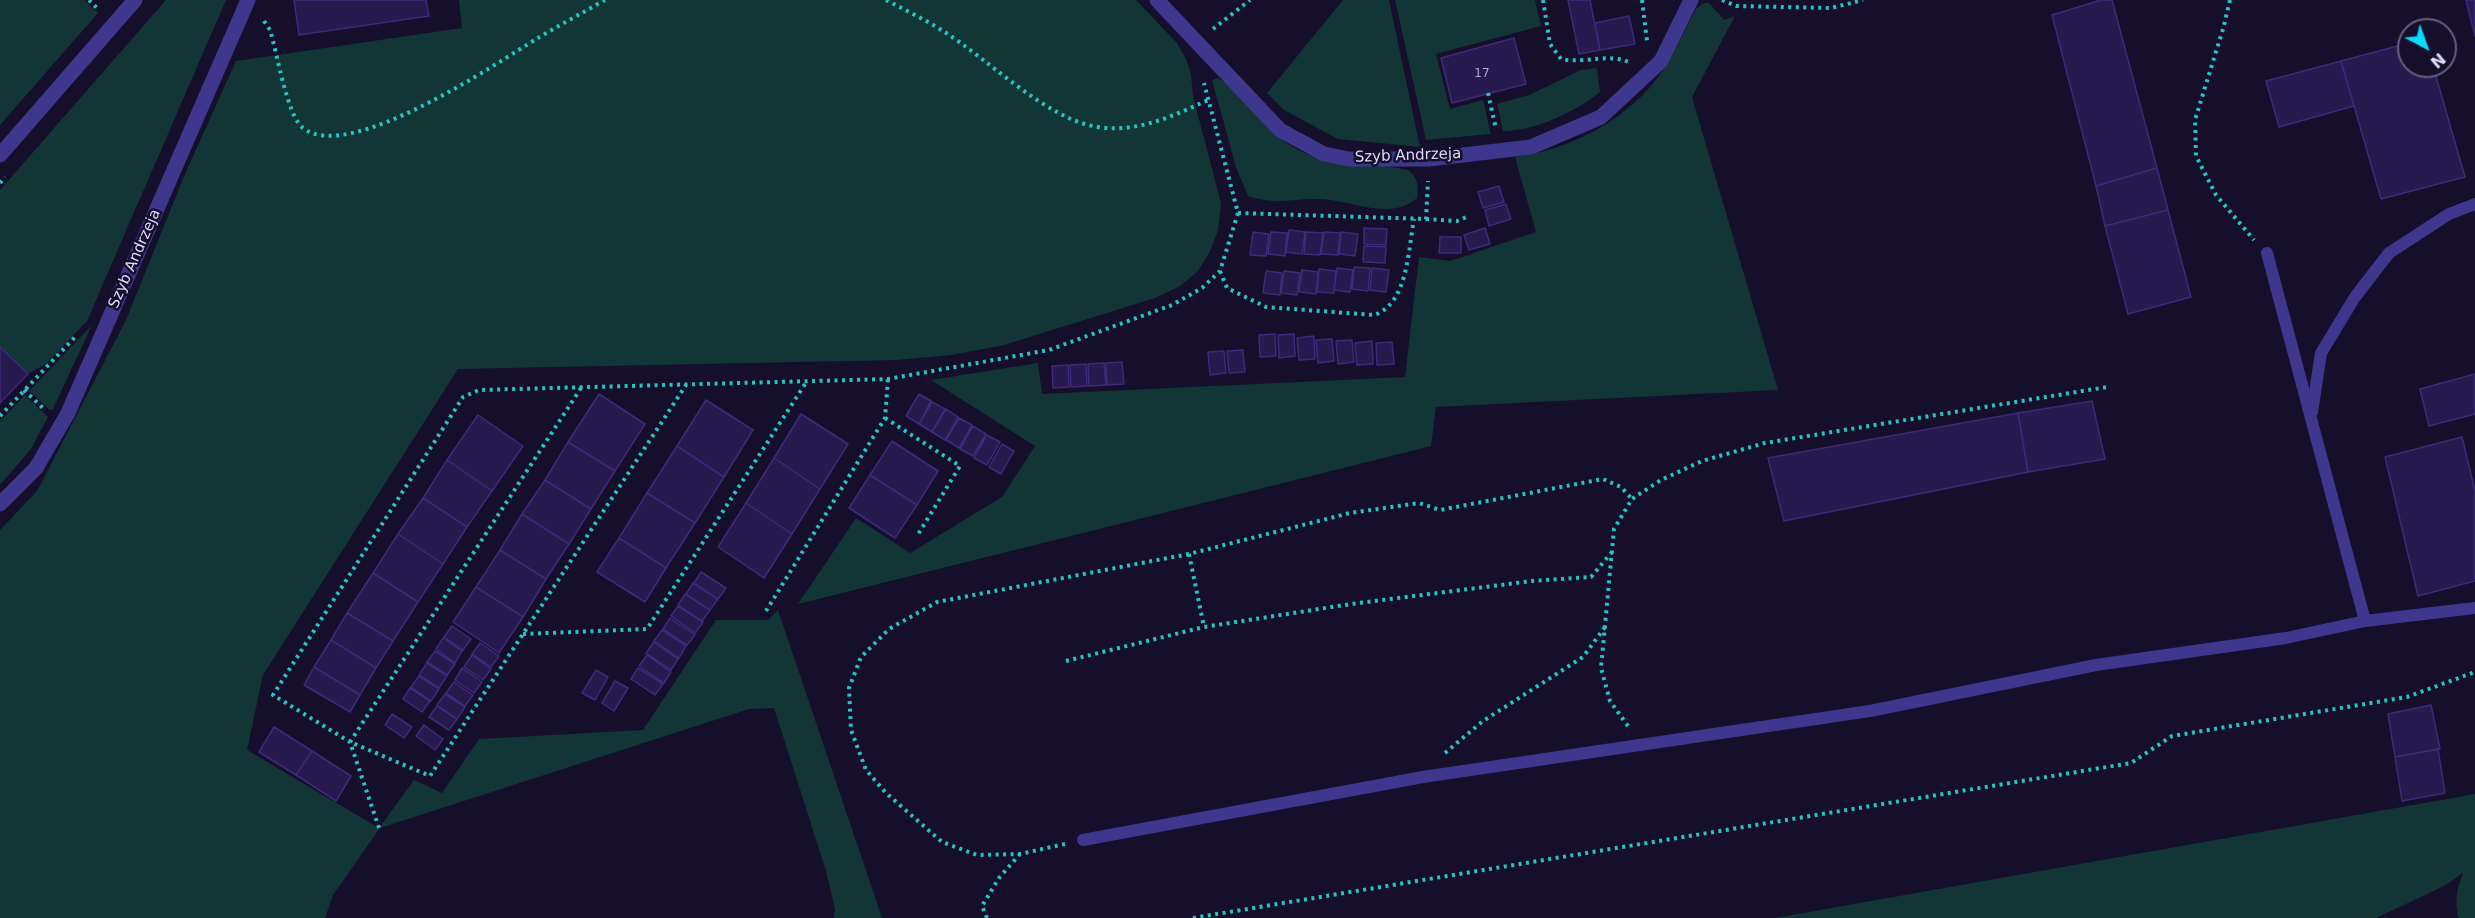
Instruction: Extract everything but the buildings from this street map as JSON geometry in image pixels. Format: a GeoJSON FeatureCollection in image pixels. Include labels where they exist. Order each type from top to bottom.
{"type":"FeatureCollection","features":[{"type":"Feature","properties":{"kind":"street"},"geometry":{"type":"LineString","coordinates":[[0,155],[135,0]]}},
{"type":"Feature","properties":{"kind":"street","name":"Szyb Andrzeja"},"geometry":{"type":"LineString","coordinates":[[1157,0],[1280,130],[1324,154],[1349,159],[1429,159],[1531,147],[1601,117],[1661,61],[1691,0]]}},
{"type":"Feature","properties":{"kind":"street","name":"Szyb Andrzeja"},"geometry":{"type":"LineString","coordinates":[[0,504],[36,468],[63,421],[246,4]]}},
{"type":"Feature","properties":{"kind":"lane"},"geometry":{"type":"LineString","coordinates":[[2311,419],[2321,353],[2355,297],[2389,253],[2449,214],[2475,204]]}},
{"type":"Feature","properties":{"kind":"lane"},"geometry":{"type":"LineString","coordinates":[[2267,253],[2365,621]]}},
{"type":"Feature","properties":{"kind":"lane"},"geometry":{"type":"LineString","coordinates":[[1083,840],[1424,777],[1870,711],[2096,665],[2286,638],[2365,621],[2475,608]]}},
{"type":"Feature","properties":{"kind":"path"},"geometry":{"type":"LineString","coordinates":[[246,4],[260,16],[270,30],[291,113],[303,128],[315,134],[335,134],[356,133],[403,116],[468,81],[605,0]]}},
{"type":"Feature","properties":{"kind":"path"},"geometry":{"type":"LineString","coordinates":[[886,0],[943,31],[1049,108],[1071,119],[1098,127],[1159,122],[1208,100]]}},
{"type":"Feature","properties":{"kind":"path"},"geometry":{"type":"LineString","coordinates":[[686,385],[430,776],[350,742],[273,695],[463,397],[479,390],[888,379],[1049,350],[1078,341],[1188,297],[1207,284],[1220,271],[1238,213],[1208,100],[1196,41],[1251,0]]}},
{"type":"Feature","properties":{"kind":"path"},"geometry":{"type":"LineString","coordinates":[[1543,0],[1550,44],[1561,59],[1573,62],[1622,59],[1633,63],[1644,76]]}},
{"type":"Feature","properties":{"kind":"path"},"geometry":{"type":"LineString","coordinates":[[1642,0],[1648,45],[1661,61]]}},
{"type":"Feature","properties":{"kind":"path"},"geometry":{"type":"LineString","coordinates":[[1722,0],[1736,6],[1831,8],[1863,0]]}},
{"type":"Feature","properties":{"kind":"path"},"geometry":{"type":"LineString","coordinates":[[2230,0],[2195,120],[2196,156],[2216,195],[2267,253]]}},
{"type":"Feature","properties":{"kind":"path"},"geometry":{"type":"LineString","coordinates":[[1488,93],[1501,150]]}},
{"type":"Feature","properties":{"kind":"path"},"geometry":{"type":"LineString","coordinates":[[1426,219],[1429,159]]}},
{"type":"Feature","properties":{"kind":"path"},"geometry":{"type":"LineString","coordinates":[[1238,213],[1457,221],[1469,216]]}},
{"type":"Feature","properties":{"kind":"path"},"geometry":{"type":"LineString","coordinates":[[1220,271],[1227,288],[1266,307],[1374,315],[1384,312],[1397,297],[1414,219]]}},
{"type":"Feature","properties":{"kind":"path"},"geometry":{"type":"LineString","coordinates":[[766,611],[885,418],[888,379]]}},
{"type":"Feature","properties":{"kind":"path"},"geometry":{"type":"LineString","coordinates":[[523,634],[647,629],[807,381]]}},
{"type":"Feature","properties":{"kind":"path"},"geometry":{"type":"LineString","coordinates":[[1656,743],[1628,726],[1610,701],[1601,668],[1614,529],[1632,499],[1661,480],[1702,461],[1765,444],[2107,387]]}},
{"type":"Feature","properties":{"kind":"path"},"geometry":{"type":"LineString","coordinates":[[350,742],[582,388]]}},
{"type":"Feature","properties":{"kind":"path"},"geometry":{"type":"LineString","coordinates":[[24,390],[48,412],[63,421]]}},
{"type":"Feature","properties":{"kind":"path"},"geometry":{"type":"LineString","coordinates":[[885,418],[960,466],[917,536]]}},
{"type":"Feature","properties":{"kind":"path"},"geometry":{"type":"LineString","coordinates":[[1083,840],[1020,854],[976,855],[942,842],[886,793],[866,770],[851,730],[849,688],[861,657],[889,629],[937,602],[1189,554],[1350,513],[1419,503],[1440,510],[1603,479],[1621,487],[1632,499]]}},
{"type":"Feature","properties":{"kind":"path"},"geometry":{"type":"LineString","coordinates":[[1066,661],[1204,627],[1532,581],[1591,577],[1612,552]]}},
{"type":"Feature","properties":{"kind":"path"},"geometry":{"type":"LineString","coordinates":[[1189,554],[1204,627]]}},
{"type":"Feature","properties":{"kind":"path"},"geometry":{"type":"LineString","coordinates":[[1424,777],[1451,747],[1483,721],[1583,657],[1605,627]]}},
{"type":"Feature","properties":{"kind":"path"},"geometry":{"type":"LineString","coordinates":[[1193,918],[2131,763],[2172,736],[2407,697],[2475,672]]}},
{"type":"Feature","properties":{"kind":"path"},"geometry":{"type":"LineString","coordinates":[[350,742],[380,828]]}},
{"type":"Feature","properties":{"kind":"path"},"geometry":{"type":"LineString","coordinates":[[987,918],[982,906],[999,878],[1020,854]]}},
{"type":"Feature","properties":{"kind":"green space"},"geometry":{"type":"Polygon","coordinates":[[[0,0],[84,0],[98,13],[0,125],[0,0]]]}},
{"type":"Feature","properties":{"kind":"green space"},"geometry":{"type":"Polygon","coordinates":[[[166,0],[226,0],[87,321],[47,363],[28,374],[0,347],[0,190],[166,0]]]}},
{"type":"Feature","properties":{"kind":"green space"},"geometry":{"type":"Polygon","coordinates":[[[459,0],[1136,0],[1176,42],[1186,59],[1191,74],[1193,96],[1221,203],[1218,231],[1198,271],[1180,286],[1155,298],[1004,345],[952,355],[897,360],[458,369],[263,675],[247,750],[379,828],[414,780],[442,793],[479,739],[643,730],[716,620],[768,620],[778,610],[882,918],[834,918],[835,909],[826,871],[774,708],[749,709],[380,828],[333,895],[325,918],[0,918],[0,530],[37,491],[126,320],[185,174],[236,61],[462,28],[459,0]]]}},
{"type":"Feature","properties":{"kind":"green space"},"geometry":{"type":"Polygon","coordinates":[[[1343,0],[1389,0],[1420,147],[1338,139],[1284,110],[1267,93],[1343,0]]]}},
{"type":"Feature","properties":{"kind":"green space"},"geometry":{"type":"Polygon","coordinates":[[[1395,0],[1535,0],[1541,26],[1436,54],[1450,109],[1483,100],[1491,134],[1426,140],[1395,0]]]}},
{"type":"Feature","properties":{"kind":"green space"},"geometry":{"type":"Polygon","coordinates":[[[1704,3],[1709,3],[1724,20],[1735,16],[1692,97],[1778,390],[1436,407],[1431,446],[798,604],[856,518],[910,553],[1002,497],[1035,446],[931,380],[1038,363],[1042,394],[1405,377],[1419,257],[1450,261],[1536,232],[1515,157],[1573,141],[1610,122],[1627,110],[1661,73],[1696,9],[1704,3]]]}},
{"type":"Feature","properties":{"kind":"green space"},"geometry":{"type":"Polygon","coordinates":[[[1597,68],[1600,92],[1590,99],[1567,113],[1541,124],[1503,131],[1497,104],[1529,95],[1581,70],[1597,68]]]}},
{"type":"Feature","properties":{"kind":"green space"},"geometry":{"type":"Polygon","coordinates":[[[1218,78],[1242,98],[1269,129],[1293,147],[1325,160],[1408,170],[1417,182],[1417,198],[1406,205],[1382,209],[1330,200],[1275,201],[1248,196],[1236,167],[1212,80],[1218,78]]]}},
{"type":"Feature","properties":{"kind":"green space"},"geometry":{"type":"Polygon","coordinates":[[[92,325],[53,409],[50,410],[29,391],[92,325]]]}},
{"type":"Feature","properties":{"kind":"green space"},"geometry":{"type":"Polygon","coordinates":[[[25,395],[48,417],[31,449],[0,485],[0,421],[25,395]]]}},
{"type":"Feature","properties":{"kind":"green space"},"geometry":{"type":"Polygon","coordinates":[[[2475,794],[2475,918],[2459,918],[2457,912],[2457,895],[2463,873],[2444,886],[2376,918],[1775,918],[2475,794]]]}}]}
